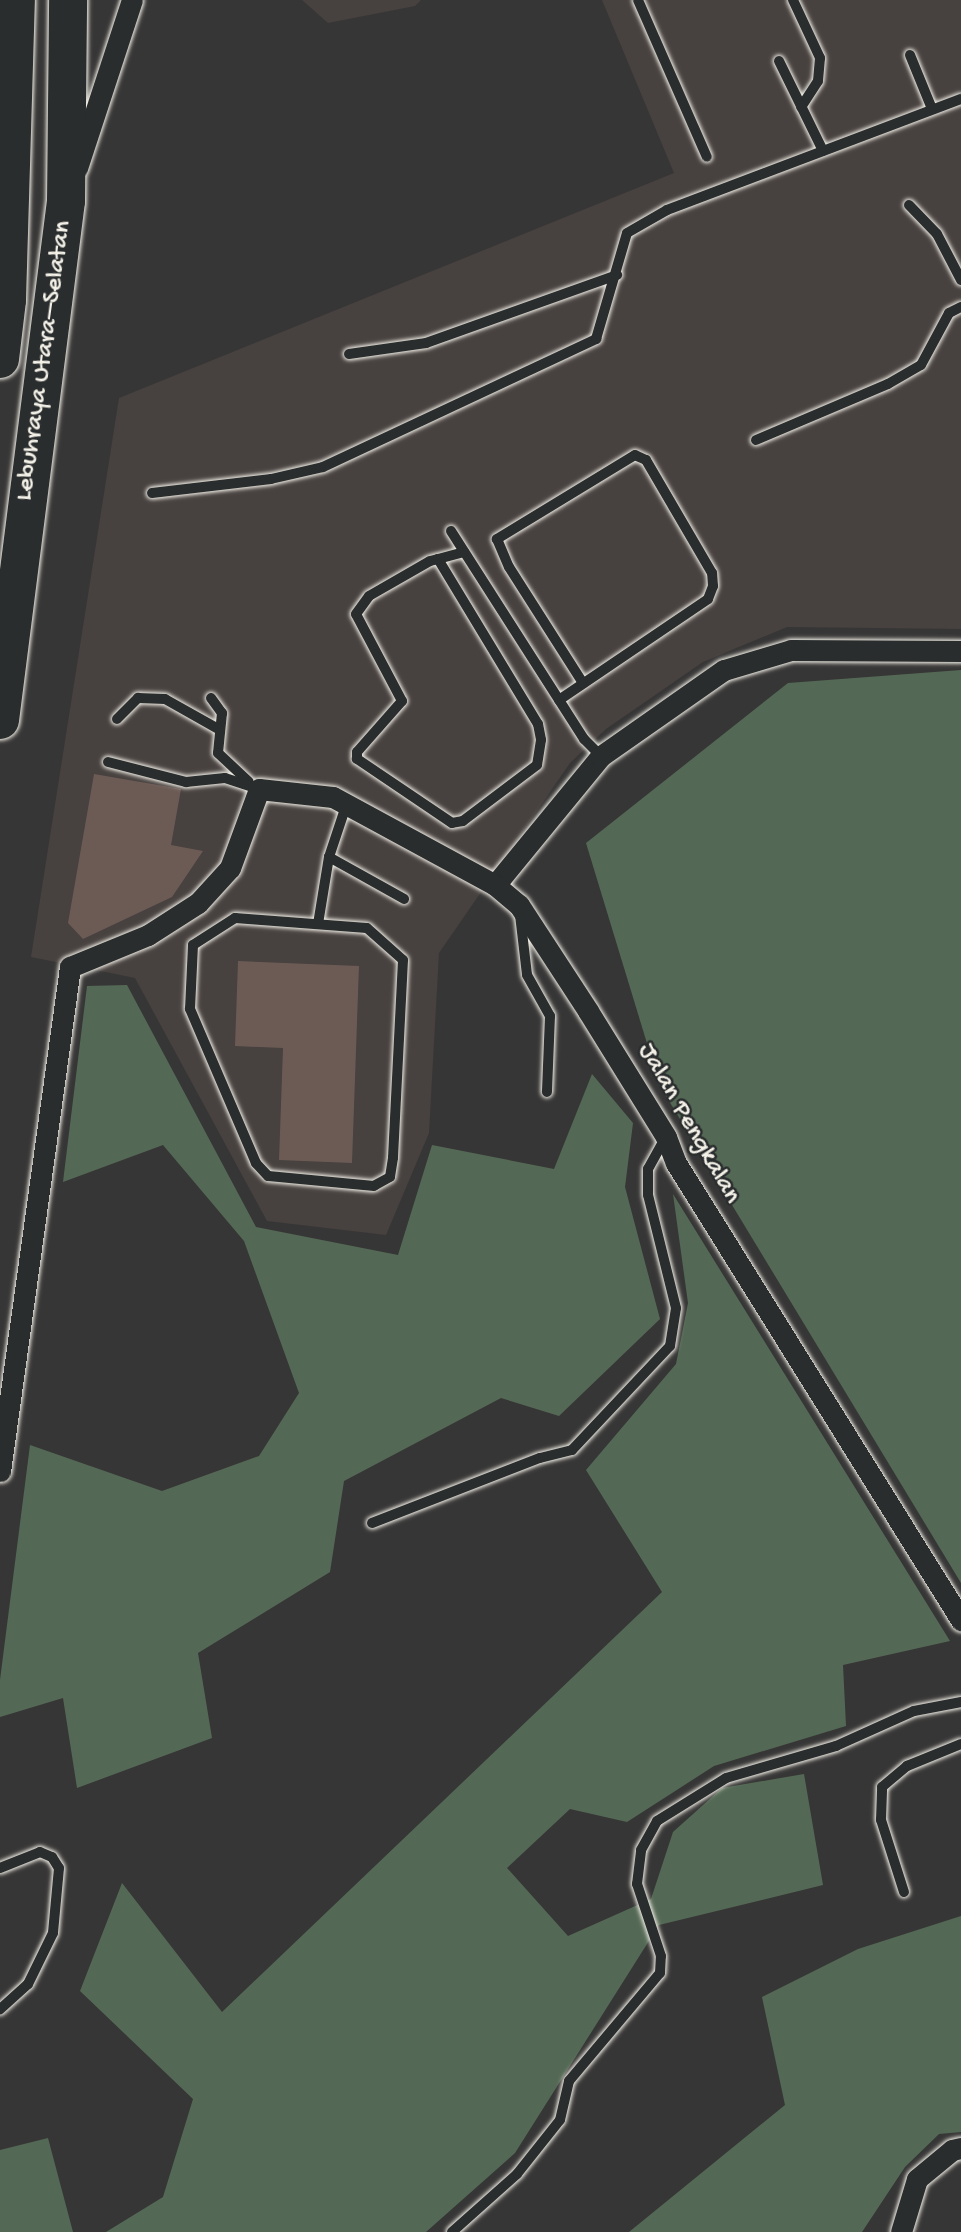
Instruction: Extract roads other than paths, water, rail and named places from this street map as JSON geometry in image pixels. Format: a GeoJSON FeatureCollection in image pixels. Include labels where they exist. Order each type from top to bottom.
{"type":"FeatureCollection","features":[{"type":"Feature","properties":{"kind":"highway","name":"Lebuhraya Utara–Selatan"},"geometry":{"type":"LineString","coordinates":[[0,359],[7,300],[16,0]]}},
{"type":"Feature","properties":{"kind":"highway","name":"Lebuhraya Utara–Selatan"},"geometry":{"type":"LineString","coordinates":[[0,720],[66,201],[68,0]]}},
{"type":"Feature","properties":{"kind":"street"},"geometry":{"type":"LineString","coordinates":[[66,201],[132,0]]}},
{"type":"Feature","properties":{"kind":"street"},"geometry":{"type":"LineString","coordinates":[[495,885],[601,755],[724,670],[791,650],[961,651]]}},
{"type":"Feature","properties":{"kind":"street"},"geometry":{"type":"LineString","coordinates":[[0,1471],[70,967],[148,934],[198,903],[230,868],[259,789]]}},
{"type":"Feature","properties":{"kind":"street","name":"Jalan Pengkalan"},"geometry":{"type":"LineString","coordinates":[[259,789],[333,797],[347,803],[495,885],[519,905],[666,1137],[676,1163],[961,1620]]}},
{"type":"Feature","properties":{"kind":"street"},"geometry":{"type":"LineString","coordinates":[[901,2232],[918,2179],[952,2150],[961,2148]]}},
{"type":"Feature","properties":{"kind":"lane"},"geometry":{"type":"LineString","coordinates":[[638,0],[707,158]]}},
{"type":"Feature","properties":{"kind":"lane"},"geometry":{"type":"LineString","coordinates":[[793,0],[820,58],[818,81],[801,107]]}},
{"type":"Feature","properties":{"kind":"lane"},"geometry":{"type":"LineString","coordinates":[[910,55],[932,109]]}},
{"type":"Feature","properties":{"kind":"lane"},"geometry":{"type":"LineString","coordinates":[[779,61],[823,151]]}},
{"type":"Feature","properties":{"kind":"lane"},"geometry":{"type":"LineString","coordinates":[[152,494],[271,479],[323,467],[596,339],[617,275],[627,233],[667,210],[961,99]]}},
{"type":"Feature","properties":{"kind":"lane"},"geometry":{"type":"LineString","coordinates":[[909,205],[937,234],[961,280]]}},
{"type":"Feature","properties":{"kind":"lane"},"geometry":{"type":"LineString","coordinates":[[349,354],[426,343],[617,275]]}},
{"type":"Feature","properties":{"kind":"lane"},"geometry":{"type":"LineString","coordinates":[[756,440],[888,384],[922,365],[949,313],[961,307]]}},
{"type":"Feature","properties":{"kind":"lane"},"geometry":{"type":"LineString","coordinates":[[559,700],[708,599],[713,586],[712,573],[646,460],[635,455],[497,538],[509,567],[583,683]]}},
{"type":"Feature","properties":{"kind":"lane"},"geometry":{"type":"LineString","coordinates":[[451,531],[584,739],[601,755]]}},
{"type":"Feature","properties":{"kind":"lane"},"geometry":{"type":"LineString","coordinates":[[438,559],[538,724],[541,740],[537,765],[463,821],[452,823],[356,759],[357,752],[402,701],[356,614],[369,596],[438,559],[464,552]]}},
{"type":"Feature","properties":{"kind":"lane"},"geometry":{"type":"LineString","coordinates":[[117,719],[138,698],[165,699],[220,730]]}},
{"type":"Feature","properties":{"kind":"lane"},"geometry":{"type":"LineString","coordinates":[[211,698],[222,713],[218,753],[259,789]]}},
{"type":"Feature","properties":{"kind":"lane"},"geometry":{"type":"LineString","coordinates":[[108,762],[186,782],[225,778],[259,789]]}},
{"type":"Feature","properties":{"kind":"lane"},"geometry":{"type":"LineString","coordinates":[[318,924],[329,857],[347,803]]}},
{"type":"Feature","properties":{"kind":"lane"},"geometry":{"type":"LineString","coordinates":[[329,857],[404,899]]}},
{"type":"Feature","properties":{"kind":"lane"},"geometry":{"type":"LineString","coordinates":[[519,905],[527,975],[550,1016],[547,1092]]}},
{"type":"Feature","properties":{"kind":"lane"},"geometry":{"type":"LineString","coordinates":[[235,918],[318,924],[367,928],[403,960],[393,1158],[390,1177],[374,1186],[268,1176],[256,1163],[190,1009],[193,945],[235,918]]}},
{"type":"Feature","properties":{"kind":"lane"},"geometry":{"type":"LineString","coordinates":[[372,1523],[540,1458],[572,1450],[670,1346],[676,1308],[648,1195],[648,1169],[666,1137]]}},
{"type":"Feature","properties":{"kind":"lane"},"geometry":{"type":"LineString","coordinates":[[452,2232],[517,2174],[560,2120],[569,2081],[660,1973],[661,1956],[637,1884],[641,1850],[657,1821],[726,1777],[836,1746],[914,1711],[961,1702]]}},
{"type":"Feature","properties":{"kind":"lane"},"geometry":{"type":"LineString","coordinates":[[904,1892],[881,1820],[882,1787],[907,1766],[961,1744]]}},
{"type":"Feature","properties":{"kind":"lane"},"geometry":{"type":"LineString","coordinates":[[0,1868],[40,1852],[52,1857],[59,1868],[53,1933],[28,1984],[0,2009]]}}]}
